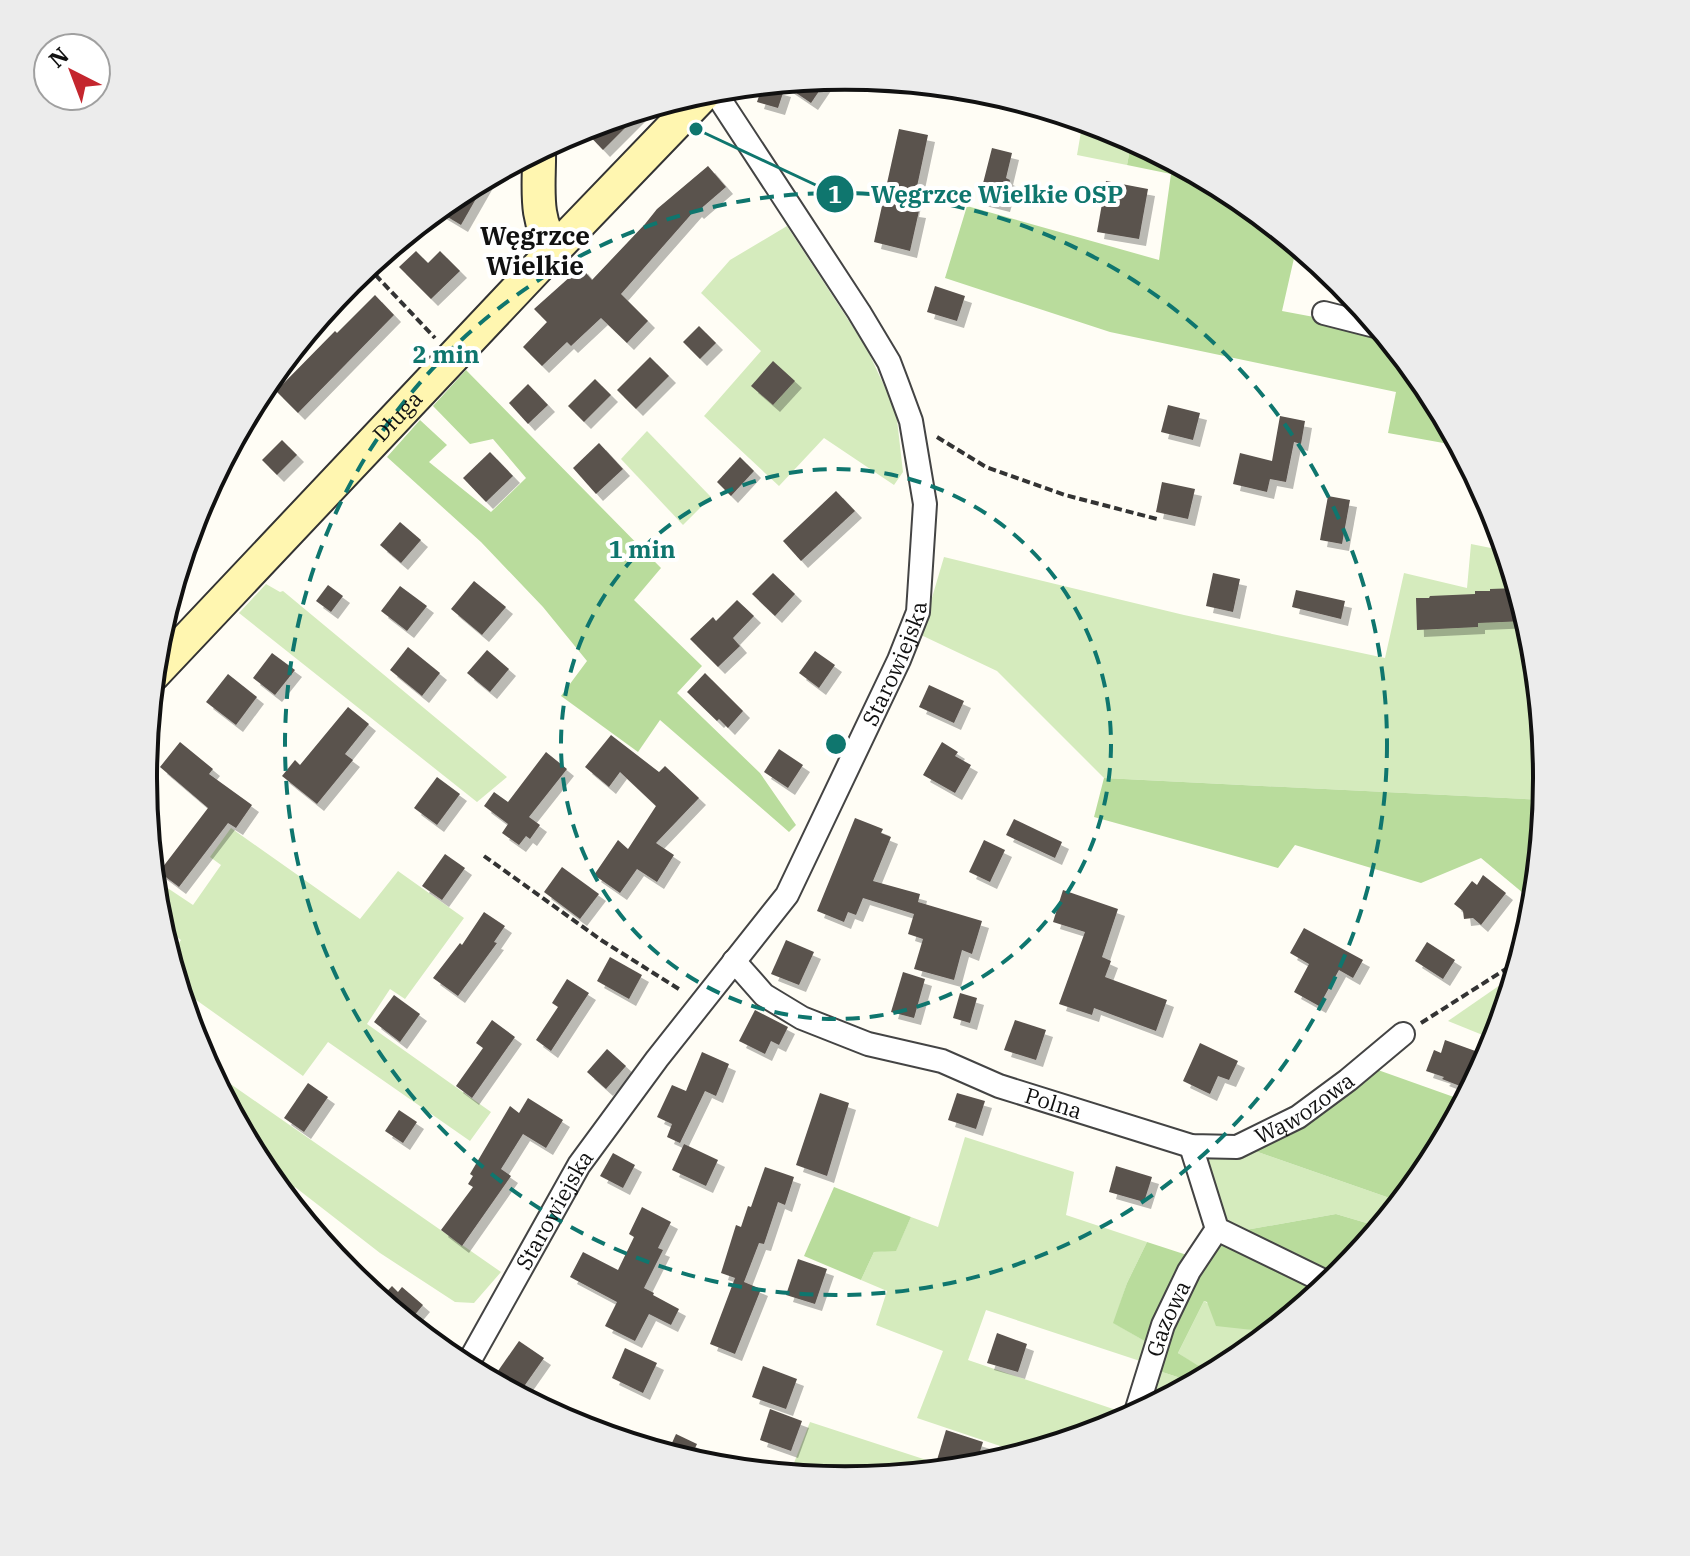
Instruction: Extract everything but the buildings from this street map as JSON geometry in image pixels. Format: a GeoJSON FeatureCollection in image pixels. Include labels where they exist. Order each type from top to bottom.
{"type":"FeatureCollection","features":[{"type":"Feature","properties":{"kind":"street","name":"Starowiejska"},"geometry":{"type":"LineString","coordinates":[[472,1356],[579,1165],[787,895],[899,660],[918,612],[925,504],[911,421],[889,362],[719,102]]}},
{"type":"Feature","properties":{"kind":"street","name":"Długa"},"geometry":{"type":"LineString","coordinates":[[168,660],[693,107]]}},
{"type":"Feature","properties":{"kind":"street"},"geometry":{"type":"LineString","coordinates":[[539,162],[542,229],[556,248]]}},
{"type":"Feature","properties":{"kind":"street"},"geometry":{"type":"LineString","coordinates":[[1324,313],[1360,322]]}},
{"type":"Feature","properties":{"kind":"street","name":"Polna"},"geometry":{"type":"LineString","coordinates":[[734,961],[764,995],[802,1018],[868,1044],[942,1061],[999,1086],[1191,1146]]}},
{"type":"Feature","properties":{"kind":"street","name":"Wąwozowa"},"geometry":{"type":"LineString","coordinates":[[1191,1146],[1237,1147],[1298,1117],[1403,1034]]}},
{"type":"Feature","properties":{"kind":"street"},"geometry":{"type":"LineString","coordinates":[[1191,1146],[1217,1229],[1317,1278]]}},
{"type":"Feature","properties":{"kind":"street","name":"Gazowa"},"geometry":{"type":"LineString","coordinates":[[1140,1399],[1163,1325],[1189,1271],[1217,1229]]}},
{"type":"Feature","properties":{"kind":"path"},"geometry":{"type":"LineString","coordinates":[[376,276],[453,357]]}},
{"type":"Feature","properties":{"kind":"path"},"geometry":{"type":"LineString","coordinates":[[911,421],[986,467],[1065,495],[1157,519]]}},
{"type":"Feature","properties":{"kind":"path"},"geometry":{"type":"LineString","coordinates":[[484,856],[601,940],[701,1004]]}},
{"type":"Feature","properties":{"kind":"path"},"geometry":{"type":"LineString","coordinates":[[1403,1034],[1506,969]]}},
{"type":"Feature","properties":{"kind":"green space"},"geometry":{"type":"Polygon","coordinates":[[[1081,132],[1130,152],[1127,165],[1077,155],[1081,132]]]}},
{"type":"Feature","properties":{"kind":"green space"},"geometry":{"type":"Polygon","coordinates":[[[1130,152],[1189,182],[1264,232],[1294,257],[1282,311],[1370,334],[1417,396],[1446,443],[1388,433],[1396,392],[1110,332],[945,278],[967,206],[1159,260],[1171,174],[1127,165],[1130,152]]]}},
{"type":"Feature","properties":{"kind":"green space"},"geometry":{"type":"Polygon","coordinates":[[[787,226],[866,347],[896,411],[903,472],[894,485],[824,438],[779,486],[704,416],[761,351],[701,293],[730,260],[787,226]]]}},
{"type":"Feature","properties":{"kind":"green space"},"geometry":{"type":"Polygon","coordinates":[[[466,370],[661,568],[634,600],[702,666],[677,693],[760,773],[796,825],[789,832],[660,720],[638,752],[561,696],[587,661],[543,607],[481,542],[387,457],[420,420],[447,445],[429,462],[491,512],[526,478],[493,439],[470,444],[433,406],[466,370]]]}},
{"type":"Feature","properties":{"kind":"green space"},"geometry":{"type":"Polygon","coordinates":[[[647,431],[711,497],[683,525],[621,459],[647,431]]]}},
{"type":"Feature","properties":{"kind":"green space"},"geometry":{"type":"Polygon","coordinates":[[[1471,544],[1493,548],[1510,600],[1527,688],[1532,733],[1533,799],[1104,778],[997,671],[921,635],[944,557],[1184,615],[1385,658],[1404,573],[1467,588],[1471,544]]]}},
{"type":"Feature","properties":{"kind":"green space"},"geometry":{"type":"Polygon","coordinates":[[[266,584],[283,591],[507,777],[477,802],[239,613],[266,584]]]}},
{"type":"Feature","properties":{"kind":"green space"},"geometry":{"type":"Polygon","coordinates":[[[1104,778],[1533,799],[1523,893],[1481,858],[1421,883],[1295,845],[1278,868],[1094,817],[1104,778]]]}},
{"type":"Feature","properties":{"kind":"green space"},"geometry":{"type":"Polygon","coordinates":[[[231,828],[360,919],[398,871],[464,918],[405,999],[390,989],[367,1024],[491,1112],[470,1141],[328,1042],[303,1076],[194,998],[180,956],[177,945],[181,940],[175,936],[166,887],[193,905],[221,865],[210,857],[231,828]]]}},
{"type":"Feature","properties":{"kind":"green space"},"geometry":{"type":"Polygon","coordinates":[[[1501,985],[1483,1035],[1448,1021],[1501,985]]]}},
{"type":"Feature","properties":{"kind":"green space"},"geometry":{"type":"Polygon","coordinates":[[[1378,1070],[1454,1097],[1390,1198],[1255,1151],[1320,1113],[1378,1070]]]}},
{"type":"Feature","properties":{"kind":"green space"},"geometry":{"type":"Polygon","coordinates":[[[228,1082],[501,1272],[474,1303],[455,1302],[380,1253],[295,1187],[293,1189],[273,1160],[228,1082]]]}},
{"type":"Feature","properties":{"kind":"green space"},"geometry":{"type":"Polygon","coordinates":[[[965,1137],[1074,1172],[1066,1215],[1147,1242],[1127,1283],[1114,1323],[1148,1343],[1140,1361],[986,1310],[968,1360],[1116,1410],[1004,1447],[917,1418],[943,1351],[876,1325],[887,1291],[861,1280],[874,1252],[896,1250],[911,1217],[938,1227],[965,1137]]]}},
{"type":"Feature","properties":{"kind":"green space"},"geometry":{"type":"Polygon","coordinates":[[[1255,1151],[1390,1198],[1369,1224],[1336,1214],[1223,1234],[1203,1167],[1208,1156],[1255,1151]]]}},
{"type":"Feature","properties":{"kind":"green space"},"geometry":{"type":"Polygon","coordinates":[[[834,1187],[911,1217],[896,1251],[874,1252],[861,1280],[804,1256],[834,1187]]]}},
{"type":"Feature","properties":{"kind":"green space"},"geometry":{"type":"Polygon","coordinates":[[[1336,1214],[1369,1224],[1299,1295],[1255,1330],[1216,1326],[1204,1301],[1178,1353],[1201,1366],[1181,1378],[1159,1371],[1184,1295],[1223,1234],[1336,1214]]]}},
{"type":"Feature","properties":{"kind":"green space"},"geometry":{"type":"Polygon","coordinates":[[[1147,1242],[1190,1256],[1148,1343],[1113,1323],[1127,1283],[1147,1242]]]}},
{"type":"Feature","properties":{"kind":"green space"},"geometry":{"type":"Polygon","coordinates":[[[1204,1301],[1248,1329],[1255,1330],[1200,1367],[1178,1353],[1204,1301]]]}},
{"type":"Feature","properties":{"kind":"green space"},"geometry":{"type":"Polygon","coordinates":[[[1159,1371],[1181,1378],[1154,1393],[1159,1371]]]}},
{"type":"Feature","properties":{"kind":"green space"},"geometry":{"type":"Polygon","coordinates":[[[810,1422],[929,1461],[845,1466],[794,1463],[810,1422]]]}},
{"type":"Feature","properties":{"kind":"place","name":"Węgrzce Wielkie OSP"},"geometry":{"type":"Point","coordinates":[696,129]}},
{"type":"Feature","properties":{"kind":"district","name":"Węgrzce Wielkie"},"geometry":{"type":"Point","coordinates":[535,251]}}]}
